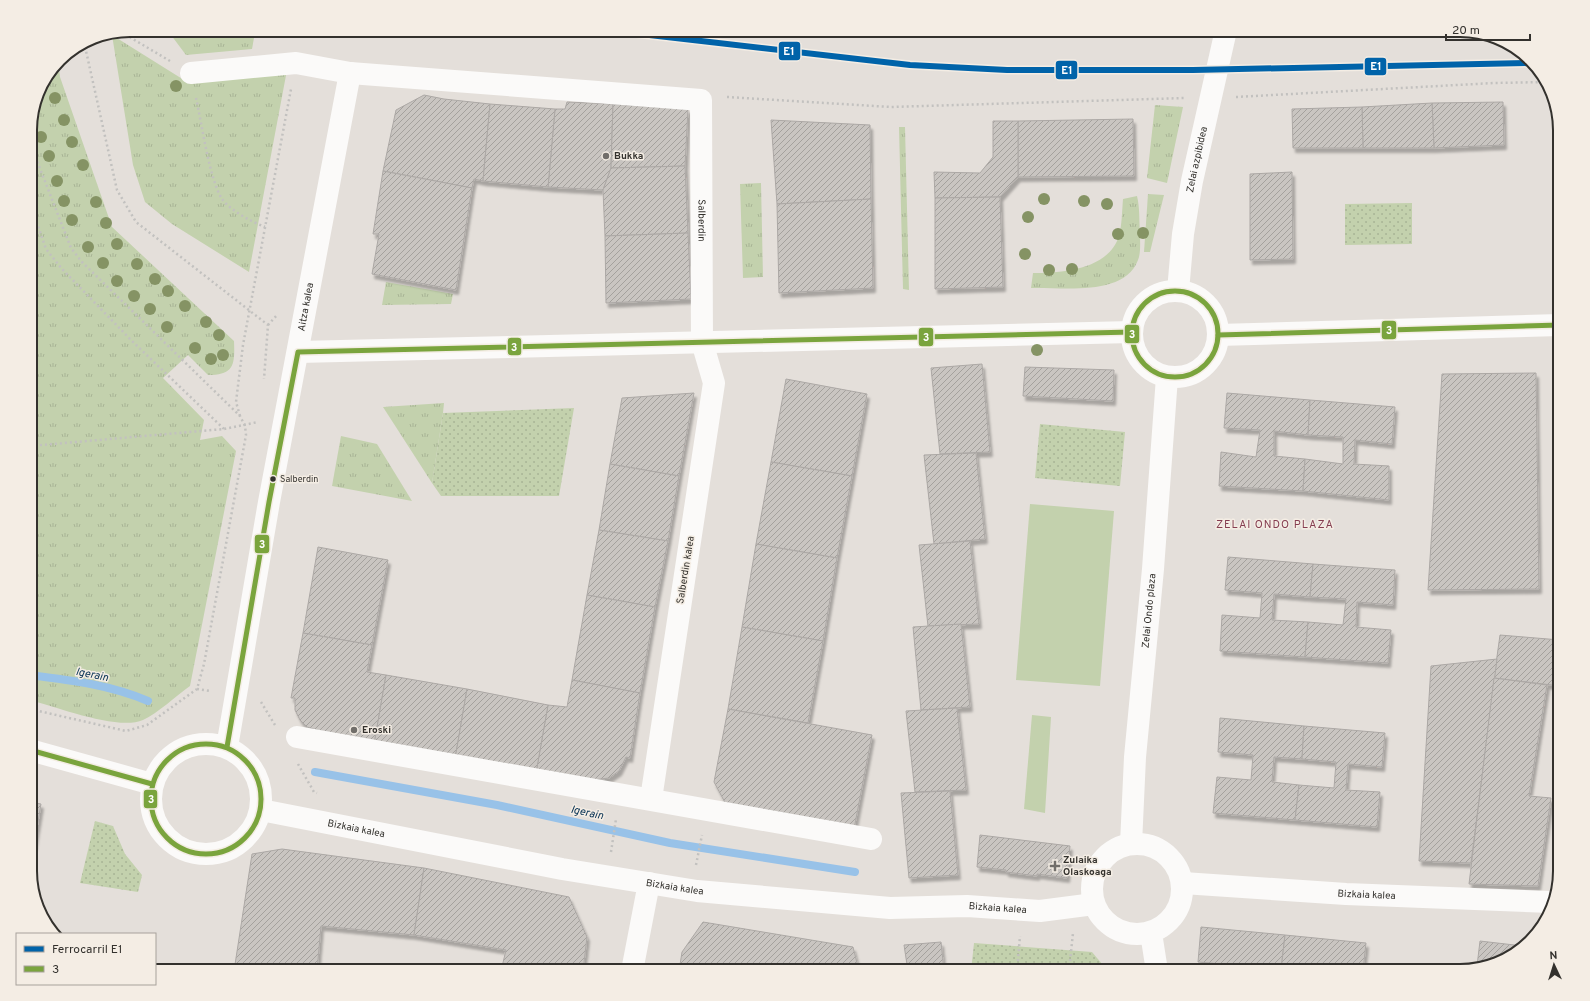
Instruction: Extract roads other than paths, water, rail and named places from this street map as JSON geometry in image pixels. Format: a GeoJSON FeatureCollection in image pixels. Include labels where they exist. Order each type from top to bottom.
{"type":"FeatureCollection","features":[{"type":"Feature","properties":{"kind":"street","name":"Zelai azpibidea"},"geometry":{"type":"LineString","coordinates":[[1178,291],[1190,188],[1224,37]]}},
{"type":"Feature","properties":{"kind":"street"},"geometry":{"type":"LineString","coordinates":[[191,73],[296,63],[350,73]]}},
{"type":"Feature","properties":{"kind":"street","name":"Salberdin"},"geometry":{"type":"LineString","coordinates":[[350,73],[711,98],[702,342]]}},
{"type":"Feature","properties":{"kind":"street","name":"Aitza kalea"},"geometry":{"type":"LineString","coordinates":[[227,747],[269,502],[350,73]]}},
{"type":"Feature","properties":{"kind":"street"},"geometry":{"type":"LineString","coordinates":[[1178,291],[1189,293],[1207,305],[1217,324],[1218,335],[1212,356],[1202,367],[1188,375],[1178,377],[1167,376],[1148,368],[1136,352],[1132,332],[1134,320],[1139,310],[1147,302],[1156,296],[1167,292],[1178,291]]}},
{"type":"Feature","properties":{"kind":"street"},"geometry":{"type":"LineString","coordinates":[[1218,335],[1553,325]]}},
{"type":"Feature","properties":{"kind":"street"},"geometry":{"type":"LineString","coordinates":[[298,352],[1132,332]]}},
{"type":"Feature","properties":{"kind":"street","name":"Salberdin kalea"},"geometry":{"type":"LineString","coordinates":[[651,799],[714,383],[702,342]]}},
{"type":"Feature","properties":{"kind":"street","name":"Zelai Ondo plaza"},"geometry":{"type":"LineString","coordinates":[[1131,844],[1135,757],[1153,569],[1167,376]]}},
{"type":"Feature","properties":{"kind":"street"},"geometry":{"type":"LineString","coordinates":[[297,737],[871,839]]}},
{"type":"Feature","properties":{"kind":"street"},"geometry":{"type":"LineString","coordinates":[[212,743],[227,747],[241,755],[251,766],[258,780],[262,795],[256,824],[247,836],[236,846],[223,852],[208,854],[191,852],[175,845],[162,834],[154,818],[150,802],[152,784],[158,770],[168,758],[181,749],[196,744],[212,743]]}},
{"type":"Feature","properties":{"kind":"street"},"geometry":{"type":"LineString","coordinates":[[37,752],[152,784]]}},
{"type":"Feature","properties":{"kind":"street","name":"Bizkaia kalea"},"geometry":{"type":"LineString","coordinates":[[260,810],[562,869],[697,891],[890,908],[967,906],[1040,911],[1094,904]]}},
{"type":"Feature","properties":{"kind":"street"},"geometry":{"type":"LineString","coordinates":[[1131,844],[1143,844],[1165,853],[1174,861],[1180,872],[1183,883],[1182,899],[1176,914],[1165,925],[1152,933],[1137,935],[1123,933],[1110,927],[1100,917],[1094,904],[1091,890],[1093,877],[1098,865],[1107,855],[1118,848],[1131,844]]}},
{"type":"Feature","properties":{"kind":"street"},"geometry":{"type":"LineString","coordinates":[[633,964],[649,883]]}},
{"type":"Feature","properties":{"kind":"street","name":"Bizkaia kalea"},"geometry":{"type":"LineString","coordinates":[[1183,883],[1346,894],[1548,902]]}},
{"type":"Feature","properties":{"kind":"street"},"geometry":{"type":"LineString","coordinates":[[1152,933],[1156,964]]}},
{"type":"Feature","properties":{"kind":"waterway","name":"Igerain"},"geometry":{"type":"LineString","coordinates":[[37,676],[105,687],[134,695],[148,701]]}},
{"type":"Feature","properties":{"kind":"waterway","name":"Igerain"},"geometry":{"type":"LineString","coordinates":[[315,772],[497,805],[670,843],[855,872]]}},
{"type":"Feature","properties":{"kind":"rail line","name":"E1"},"geometry":{"type":"LineString","coordinates":[[667,37],[910,65],[1007,70],[1193,70],[1524,63]]}},
{"type":"Feature","properties":{"kind":"place","name":"Bukka"},"geometry":{"type":"Point","coordinates":[606,156]}},
{"type":"Feature","properties":{"kind":"place","name":"Salberdin"},"geometry":{"type":"Point","coordinates":[273,479]}},
{"type":"Feature","properties":{"kind":"place","name":"Eroski"},"geometry":{"type":"Point","coordinates":[354,730]}},
{"type":"Feature","properties":{"kind":"place","name":"Zulaika Olaskoaga"},"geometry":{"type":"Point","coordinates":[1055,866]}},
{"type":"Feature","properties":{"kind":"district","name":"ZELAI ONDO PLAZA"},"geometry":{"type":"Point","coordinates":[1275,525]}}]}
